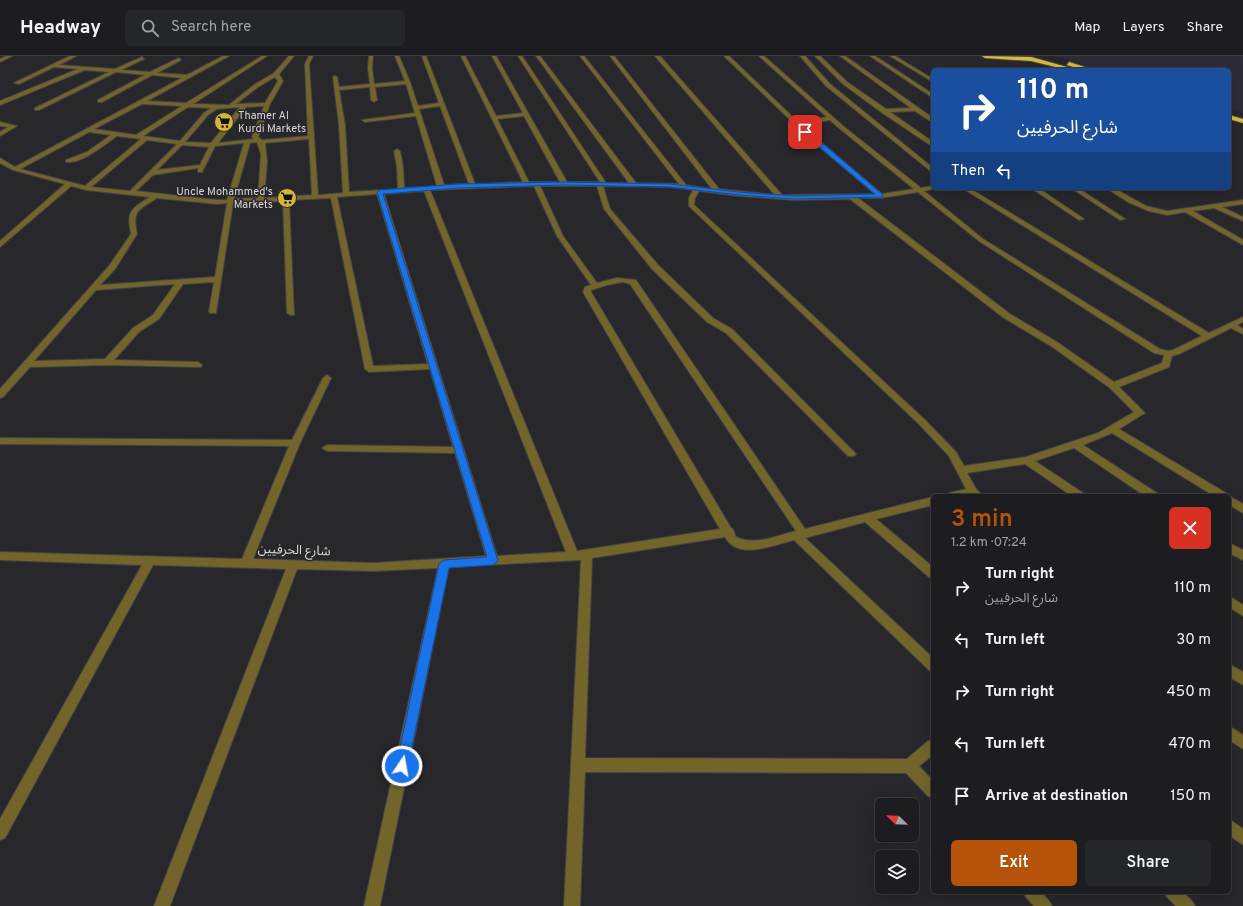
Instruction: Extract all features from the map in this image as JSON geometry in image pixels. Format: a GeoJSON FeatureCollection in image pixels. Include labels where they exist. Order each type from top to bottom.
{"type":"FeatureCollection","features":[{"type":"Feature","properties":{"kind":"highway"},"geometry":{"type":"LineString","coordinates":[[985,56],[1030,60],[1066,68]]}},
{"type":"Feature","properties":{"kind":"highway"},"geometry":{"type":"LineString","coordinates":[[1034,56],[1081,68]]}},
{"type":"Feature","properties":{"kind":"highway"},"geometry":{"type":"LineString","coordinates":[[1231,113],[1243,116]]}},
{"type":"Feature","properties":{"kind":"highway"},"geometry":{"type":"LineString","coordinates":[[1231,118],[1243,121]]}},
{"type":"Feature","properties":{"kind":"street"},"geometry":{"type":"LineString","coordinates":[[0,61],[10,56]]}},
{"type":"Feature","properties":{"kind":"street"},"geometry":{"type":"LineString","coordinates":[[17,83],[56,66],[74,56]]}},
{"type":"Feature","properties":{"kind":"street"},"geometry":{"type":"LineString","coordinates":[[15,169],[227,56]]}},
{"type":"Feature","properties":{"kind":"street"},"geometry":{"type":"LineString","coordinates":[[137,137],[265,56]]}},
{"type":"Feature","properties":{"kind":"street"},"geometry":{"type":"LineString","coordinates":[[229,107],[259,84],[276,74],[292,56]]}},
{"type":"Feature","properties":{"kind":"street"},"geometry":{"type":"LineString","coordinates":[[311,56],[307,64],[315,198]]}},
{"type":"Feature","properties":{"kind":"street"},"geometry":{"type":"LineString","coordinates":[[370,56],[374,100]]}},
{"type":"Feature","properties":{"kind":"street"},"geometry":{"type":"LineString","coordinates":[[397,56],[408,82],[441,187]]}},
{"type":"Feature","properties":{"kind":"street"},"geometry":{"type":"LineString","coordinates":[[424,56],[473,186]]}},
{"type":"Feature","properties":{"kind":"street"},"geometry":{"type":"LineString","coordinates":[[462,56],[527,184]]}},
{"type":"Feature","properties":{"kind":"street"},"geometry":{"type":"LineString","coordinates":[[494,56],[564,183]]}},
{"type":"Feature","properties":{"kind":"street"},"geometry":{"type":"LineString","coordinates":[[520,56],[601,184],[607,209],[629,238],[655,267],[710,320],[729,331],[851,454]]}},
{"type":"Feature","properties":{"kind":"street"},"geometry":{"type":"LineString","coordinates":[[538,56],[634,185]]}},
{"type":"Feature","properties":{"kind":"street"},"geometry":{"type":"LineString","coordinates":[[582,56],[684,187]]}},
{"type":"Feature","properties":{"kind":"street"},"geometry":{"type":"LineString","coordinates":[[612,56],[717,191]]}},
{"type":"Feature","properties":{"kind":"street"},"geometry":{"type":"LineString","coordinates":[[657,56],[780,197]]}},
{"type":"Feature","properties":{"kind":"street"},"geometry":{"type":"LineString","coordinates":[[726,56],[797,124],[881,196]]}},
{"type":"Feature","properties":{"kind":"street"},"geometry":{"type":"LineString","coordinates":[[761,56],[831,118],[917,190],[981,240],[1157,350],[1168,354],[1176,352],[1243,319]]}},
{"type":"Feature","properties":{"kind":"street"},"geometry":{"type":"LineString","coordinates":[[802,56],[828,84],[874,113],[931,144]]}},
{"type":"Feature","properties":{"kind":"street"},"geometry":{"type":"LineString","coordinates":[[817,56],[845,82],[931,169]]}},
{"type":"Feature","properties":{"kind":"street"},"geometry":{"type":"LineString","coordinates":[[842,56],[931,119]]}},
{"type":"Feature","properties":{"kind":"street"},"geometry":{"type":"LineString","coordinates":[[872,56],[931,95]]}},
{"type":"Feature","properties":{"kind":"street"},"geometry":{"type":"LineString","coordinates":[[892,56],[931,80]]}},
{"type":"Feature","properties":{"kind":"street"},"geometry":{"type":"LineString","coordinates":[[38,109],[142,58]]}},
{"type":"Feature","properties":{"kind":"street"},"geometry":{"type":"LineString","coordinates":[[100,101],[179,59]]}},
{"type":"Feature","properties":{"kind":"street"},"geometry":{"type":"LineString","coordinates":[[56,66],[188,77]]}},
{"type":"Feature","properties":{"kind":"street"},"geometry":{"type":"LineString","coordinates":[[0,104],[85,68]]}},
{"type":"Feature","properties":{"kind":"street"},"geometry":{"type":"LineString","coordinates":[[260,200],[264,171],[260,141],[255,137],[267,104],[281,81],[276,74]]}},
{"type":"Feature","properties":{"kind":"street"},"geometry":{"type":"LineString","coordinates":[[335,77],[342,125],[346,195]]}},
{"type":"Feature","properties":{"kind":"street"},"geometry":{"type":"LineString","coordinates":[[336,89],[408,82]]}},
{"type":"Feature","properties":{"kind":"street"},"geometry":{"type":"LineString","coordinates":[[141,102],[216,107],[267,104]]}},
{"type":"Feature","properties":{"kind":"street"},"geometry":{"type":"LineString","coordinates":[[365,120],[416,111],[442,104]]}},
{"type":"Feature","properties":{"kind":"street"},"geometry":{"type":"LineString","coordinates":[[152,173],[201,169],[213,145],[244,106]]}},
{"type":"Feature","properties":{"kind":"street"},"geometry":{"type":"LineString","coordinates":[[131,193],[181,144],[206,114],[216,107]]}},
{"type":"Feature","properties":{"kind":"street"},"geometry":{"type":"LineString","coordinates":[[874,113],[917,109]]}},
{"type":"Feature","properties":{"kind":"street"},"geometry":{"type":"LineString","coordinates":[[494,118],[525,114]]}},
{"type":"Feature","properties":{"kind":"street"},"geometry":{"type":"LineString","coordinates":[[797,124],[831,118]]}},
{"type":"Feature","properties":{"kind":"street"},"geometry":{"type":"LineString","coordinates":[[0,124],[14,126],[0,134]]}},
{"type":"Feature","properties":{"kind":"street"},"geometry":{"type":"LineString","coordinates":[[88,130],[181,144],[213,145],[311,136]]}},
{"type":"Feature","properties":{"kind":"street"},"geometry":{"type":"LineString","coordinates":[[68,161],[89,153],[116,134]]}},
{"type":"Feature","properties":{"kind":"street"},"geometry":{"type":"LineString","coordinates":[[86,188],[145,139]]}},
{"type":"Feature","properties":{"kind":"street"},"geometry":{"type":"LineString","coordinates":[[213,311],[230,202],[248,141]]}},
{"type":"Feature","properties":{"kind":"street"},"geometry":{"type":"LineString","coordinates":[[397,151],[402,190]]}},
{"type":"Feature","properties":{"kind":"street"},"geometry":{"type":"LineString","coordinates":[[0,160],[15,169],[86,188],[217,202],[315,198],[441,187],[564,183],[684,187],[780,197],[881,196],[931,188]]}},
{"type":"Feature","properties":{"kind":"street"},"geometry":{"type":"LineString","coordinates":[[0,244],[69,184]]}},
{"type":"Feature","properties":{"kind":"street"},"geometry":{"type":"LineString","coordinates":[[536,184],[560,236],[595,286]]}},
{"type":"Feature","properties":{"kind":"street"},"geometry":{"type":"LineString","coordinates":[[426,188],[573,556]]}},
{"type":"Feature","properties":{"kind":"street"},"geometry":{"type":"LineString","coordinates":[[697,189],[692,198],[692,205],[922,422],[953,454],[975,494]]}},
{"type":"Feature","properties":{"kind":"street"},"geometry":{"type":"LineString","coordinates":[[968,190],[1208,336]]}},
{"type":"Feature","properties":{"kind":"street"},"geometry":{"type":"LineString","coordinates":[[1037,190],[1081,219]]}},
{"type":"Feature","properties":{"kind":"street"},"geometry":{"type":"LineString","coordinates":[[1077,190],[1122,220]]}},
{"type":"Feature","properties":{"kind":"street"},"geometry":{"type":"LineString","coordinates":[[1113,190],[1150,211],[1167,213],[1243,202]]}},
{"type":"Feature","properties":{"kind":"street"},"geometry":{"type":"LineString","coordinates":[[380,192],[493,561]]}},
{"type":"Feature","properties":{"kind":"street"},"geometry":{"type":"LineString","coordinates":[[0,395],[112,267],[134,234],[131,219],[136,209],[155,196]]}},
{"type":"Feature","properties":{"kind":"street"},"geometry":{"type":"LineString","coordinates":[[334,196],[369,369],[434,366]]}},
{"type":"Feature","properties":{"kind":"street"},"geometry":{"type":"LineString","coordinates":[[851,196],[1007,316],[1054,344],[1113,386],[1140,413],[1101,435],[1027,460],[961,470]]}},
{"type":"Feature","properties":{"kind":"street"},"geometry":{"type":"LineString","coordinates":[[286,199],[291,312]]}},
{"type":"Feature","properties":{"kind":"street"},"geometry":{"type":"LineString","coordinates":[[1214,206],[1243,219]]}},
{"type":"Feature","properties":{"kind":"street"},"geometry":{"type":"LineString","coordinates":[[1186,210],[1243,243]]}},
{"type":"Feature","properties":{"kind":"street"},"geometry":{"type":"LineString","coordinates":[[94,288],[218,279]]}},
{"type":"Feature","properties":{"kind":"street"},"geometry":{"type":"LineString","coordinates":[[931,504],[867,518],[799,535],[754,546],[742,545],[732,540],[729,532],[587,292],[588,289],[623,280],[633,282],[799,535],[931,664]]}},
{"type":"Feature","properties":{"kind":"street"},"geometry":{"type":"LineString","coordinates":[[107,362],[136,330],[156,317],[180,282]]}},
{"type":"Feature","properties":{"kind":"street"},"geometry":{"type":"LineString","coordinates":[[1231,325],[1243,332]]}},
{"type":"Feature","properties":{"kind":"street"},"geometry":{"type":"LineString","coordinates":[[1113,386],[1166,365],[1168,354]]}},
{"type":"Feature","properties":{"kind":"street"},"geometry":{"type":"LineString","coordinates":[[26,364],[107,362],[198,366]]}},
{"type":"Feature","properties":{"kind":"street"},"geometry":{"type":"LineString","coordinates":[[246,563],[295,443],[327,378]]}},
{"type":"Feature","properties":{"kind":"street"},"geometry":{"type":"LineString","coordinates":[[1113,429],[1219,494]]}},
{"type":"Feature","properties":{"kind":"street"},"geometry":{"type":"LineString","coordinates":[[0,441],[295,443]]}},
{"type":"Feature","properties":{"kind":"street"},"geometry":{"type":"LineString","coordinates":[[1075,444],[1150,494]]}},
{"type":"Feature","properties":{"kind":"street"},"geometry":{"type":"LineString","coordinates":[[327,448],[459,450]]}},
{"type":"Feature","properties":{"kind":"street"},"geometry":{"type":"LineString","coordinates":[[1027,460],[1076,494]]}},
{"type":"Feature","properties":{"kind":"street"},"geometry":{"type":"LineString","coordinates":[[1231,501],[1243,509]]}},
{"type":"Feature","properties":{"kind":"street"},"geometry":{"type":"LineString","coordinates":[[867,518],[931,572]]}},
{"type":"Feature","properties":{"kind":"street","name":"شارع الحرفيين"},"geometry":{"type":"LineString","coordinates":[[1,558],[150,560],[373,567],[587,555],[729,532]]}},
{"type":"Feature","properties":{"kind":"street"},"geometry":{"type":"LineString","coordinates":[[1231,547],[1243,556]]}},
{"type":"Feature","properties":{"kind":"street"},"geometry":{"type":"LineString","coordinates":[[572,906],[587,555]]}},
{"type":"Feature","properties":{"kind":"street"},"geometry":{"type":"LineString","coordinates":[[0,833],[150,560]]}},
{"type":"Feature","properties":{"kind":"street"},"geometry":{"type":"LineString","coordinates":[[162,906],[293,564]]}},
{"type":"Feature","properties":{"kind":"street"},"geometry":{"type":"LineString","coordinates":[[372,906],[444,564]]}},
{"type":"Feature","properties":{"kind":"street"},"geometry":{"type":"LineString","coordinates":[[1231,602],[1243,611]]}},
{"type":"Feature","properties":{"kind":"street"},"geometry":{"type":"LineString","coordinates":[[1231,671],[1243,679]]}},
{"type":"Feature","properties":{"kind":"street"},"geometry":{"type":"LineString","coordinates":[[1231,734],[1243,743]]}},
{"type":"Feature","properties":{"kind":"street"},"geometry":{"type":"LineString","coordinates":[[578,765],[909,766],[931,748]]}},
{"type":"Feature","properties":{"kind":"street"},"geometry":{"type":"LineString","coordinates":[[909,766],[931,789]]}},
{"type":"Feature","properties":{"kind":"street"},"geometry":{"type":"LineString","coordinates":[[1231,828],[1243,838]]}},
{"type":"Feature","properties":{"kind":"street"},"geometry":{"type":"LineString","coordinates":[[1033,894],[1044,906]]}},
{"type":"Feature","properties":{"kind":"street"},"geometry":{"type":"LineString","coordinates":[[1174,894],[1187,906]]}},
{"type":"Feature","properties":{"kind":"shaded area"},"geometry":{"type":"Polygon","coordinates":[[[1054,56],[1243,56],[1243,112],[1231,109],[1231,68],[1096,68],[1054,56]]]}},
{"type":"Feature","properties":{"kind":"place","name":"Thamer Al Kurdi Markets"},"geometry":{"type":"Point","coordinates":[224,122]}},
{"type":"Feature","properties":{"kind":"place","name":"Uncle Mohammed's Markets"},"geometry":{"type":"Point","coordinates":[287,198]}},
{"type":"Feature","properties":{"kind":"route"},"geometry":{"type":"LineString","coordinates":[[402,766],[444,564],[493,561],[380,192],[458,186],[564,183],[670,185],[739,194],[794,198],[881,196],[805,132]]}}]}
